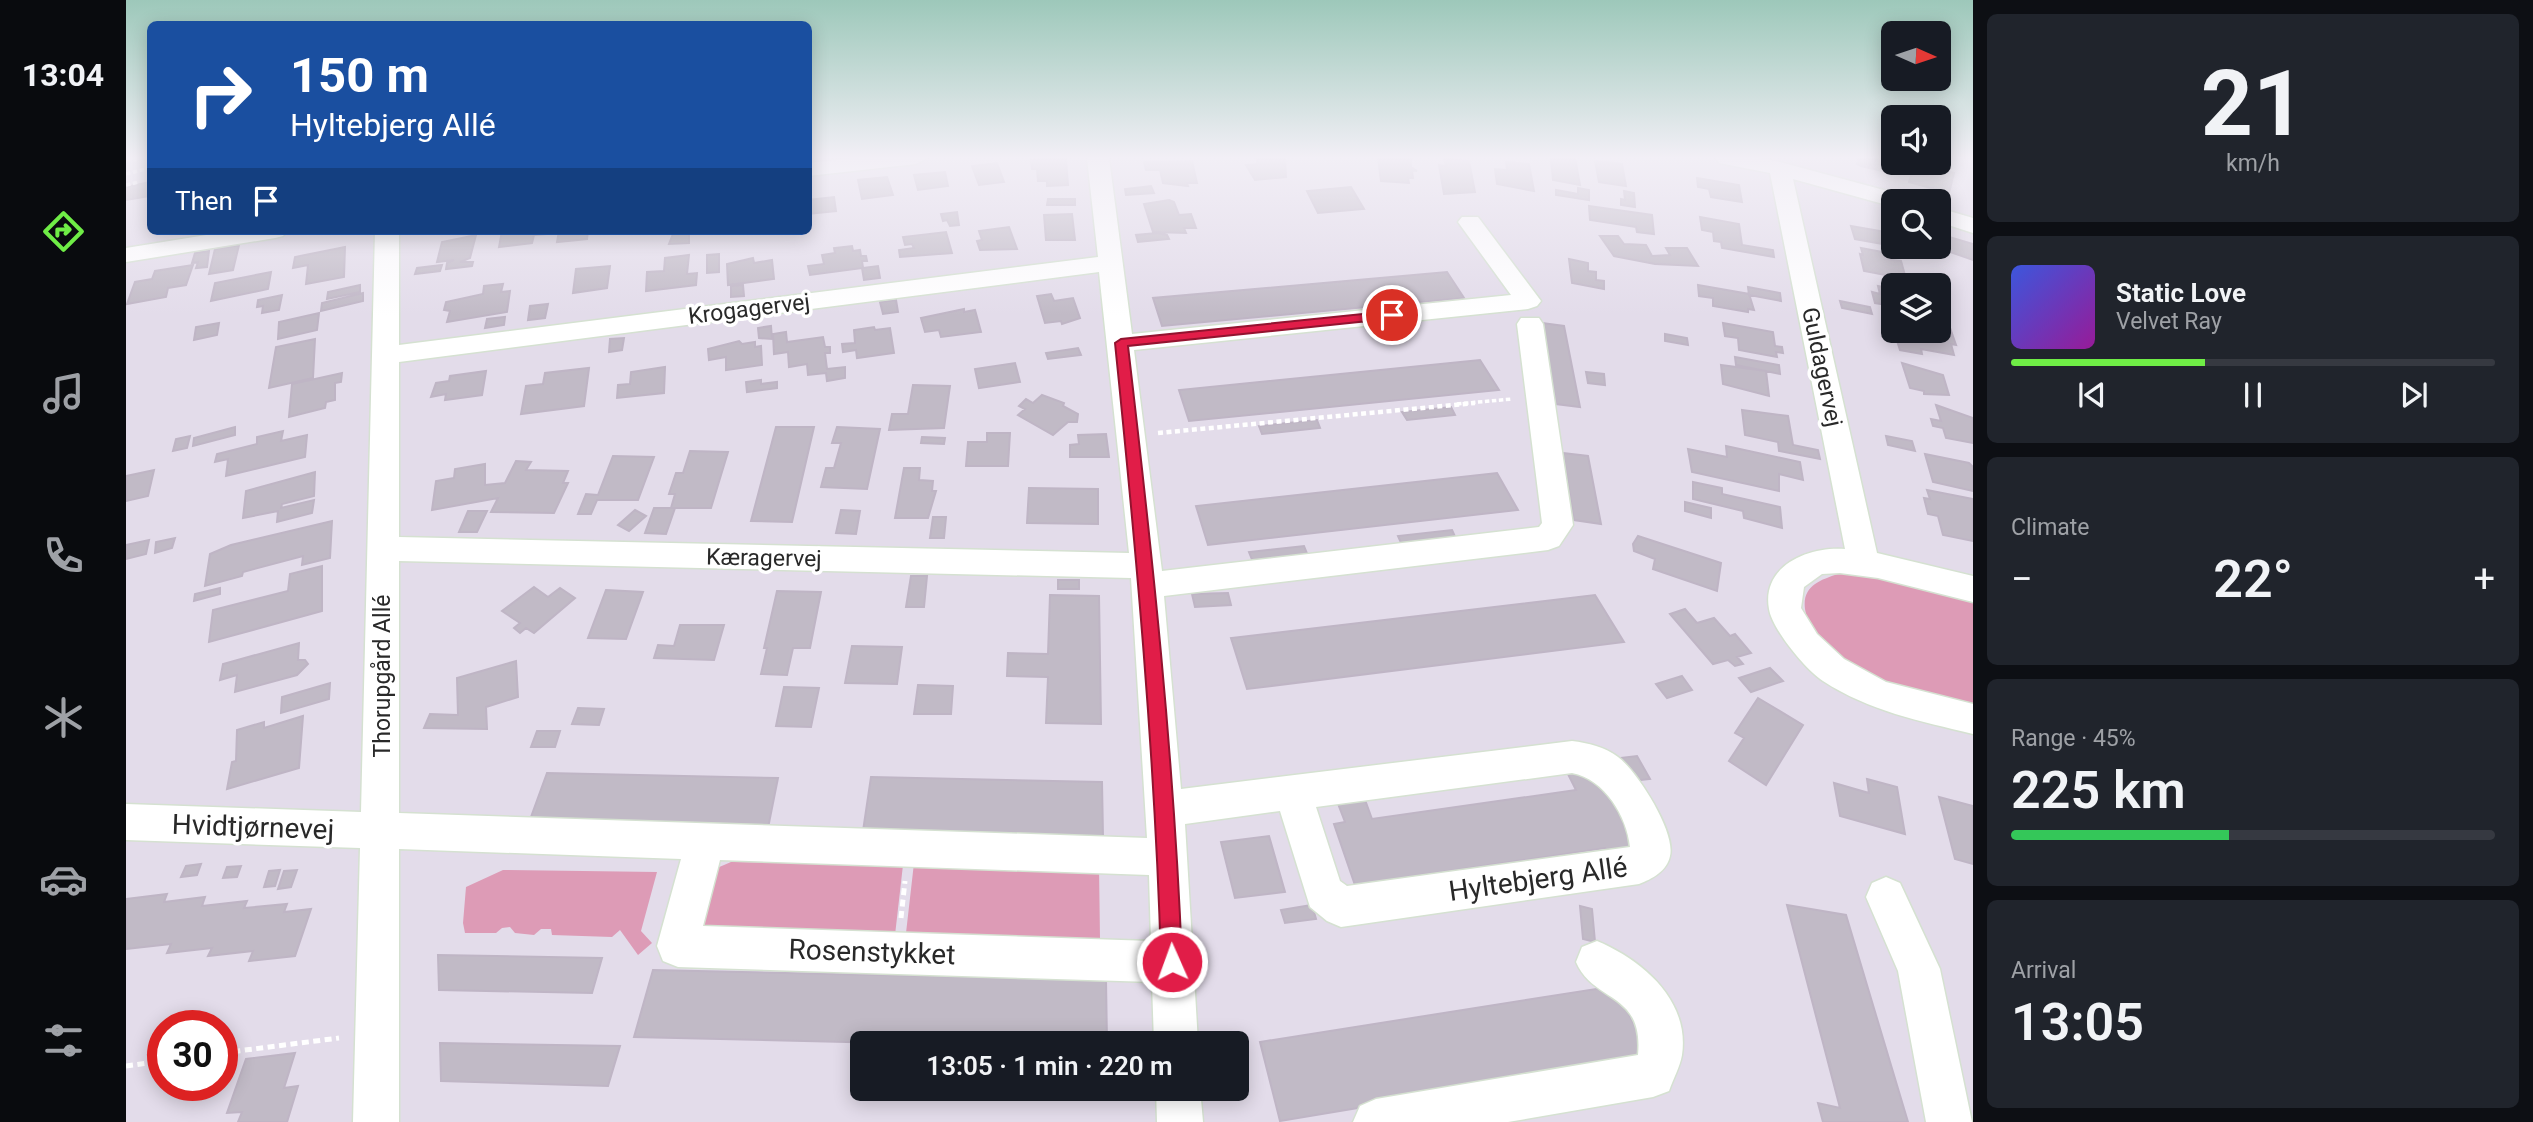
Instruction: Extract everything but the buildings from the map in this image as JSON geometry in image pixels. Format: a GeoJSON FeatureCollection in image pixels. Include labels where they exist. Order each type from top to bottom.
{"type":"FeatureCollection","features":[{"type":"Feature","properties":{"kind":"street"},"geometry":{"type":"LineString","coordinates":[[1104,210],[1146,576],[1165,809],[1175,1031]]}},
{"type":"Feature","properties":{"kind":"street","name":"Guldagervej"},"geometry":{"type":"LineString","coordinates":[[1789,210],[1864,564]]}},
{"type":"Feature","properties":{"kind":"street"},"geometry":{"type":"LineString","coordinates":[[1951,219],[1973,226]]}},
{"type":"Feature","properties":{"kind":"street"},"geometry":{"type":"LineString","coordinates":[[1121,343],[1528,301],[1470,222]]}},
{"type":"Feature","properties":{"kind":"street"},"geometry":{"type":"LineString","coordinates":[[126,255],[250,235]]}},
{"type":"Feature","properties":{"kind":"street","name":"Thorupgård Allé"},"geometry":{"type":"LineString","coordinates":[[376,1122],[387,235]]}},
{"type":"Feature","properties":{"kind":"street","name":"Krogagervej"},"geometry":{"type":"LineString","coordinates":[[387,355],[1111,263]]}},
{"type":"Feature","properties":{"kind":"street"},"geometry":{"type":"LineString","coordinates":[[1146,576],[1548,538],[1558,526],[1530,324]]}},
{"type":"Feature","properties":{"kind":"street","name":"Kæragervej"},"geometry":{"type":"LineString","coordinates":[[383,549],[1146,576]]}},
{"type":"Feature","properties":{"kind":"street"},"geometry":{"type":"LineString","coordinates":[[1973,589],[1864,564],[1824,561],[1801,569],[1788,582],[1785,609],[1805,644],[1832,669],[1878,695],[1973,719]]}},
{"type":"Feature","properties":{"kind":"street","name":"Hyltebjerg Allé"},"geometry":{"type":"LineString","coordinates":[[1165,809],[1293,792],[1589,757],[1605,766],[1620,782],[1648,836],[1652,854],[1639,865],[1341,907],[1324,893],[1293,792]]}},
{"type":"Feature","properties":{"kind":"street","name":"Hvidtjørnevej"},"geometry":{"type":"LineString","coordinates":[[126,822],[381,833]]}},
{"type":"Feature","properties":{"kind":"street"},"geometry":{"type":"LineString","coordinates":[[381,833],[1168,857]]}},
{"type":"Feature","properties":{"kind":"street","name":"Rosenstykket"},"geometry":{"type":"LineString","coordinates":[[705,843],[678,946],[1172,962]]}},
{"type":"Feature","properties":{"kind":"street"},"geometry":{"type":"LineString","coordinates":[[1886,897],[1919,969],[1949,1122]]}},
{"type":"Feature","properties":{"kind":"street"},"geometry":{"type":"LineString","coordinates":[[1376,1122],[1653,1074],[1661,1050],[1658,1021],[1634,984],[1617,971],[1597,962]]}},
{"type":"Feature","properties":{"kind":"street"},"geometry":{"type":"LineString","coordinates":[[1179,1101],[1180,1122]]}},
{"type":"Feature","properties":{"kind":"path"},"geometry":{"type":"LineString","coordinates":[[1131,436],[1500,398],[1540,402]]}},
{"type":"Feature","properties":{"kind":"path"},"geometry":{"type":"LineString","coordinates":[[897,953],[909,849]]}},
{"type":"Feature","properties":{"kind":"path"},"geometry":{"type":"LineString","coordinates":[[238,1052],[377,1033]]}},
{"type":"Feature","properties":{"kind":"path"},"geometry":{"type":"LineString","coordinates":[[126,1066],[147,1063]]}},
{"type":"Feature","properties":{"kind":"shaded area"},"geometry":{"type":"Polygon","coordinates":[[[1838,574],[1860,574],[1973,599],[1973,706],[1926,695],[1873,677],[1828,650],[1813,632],[1805,601],[1809,589],[1838,574]]]}},
{"type":"Feature","properties":{"kind":"shaded area"},"geometry":{"type":"Polygon","coordinates":[[[731,862],[903,865],[895,935],[713,930],[704,925],[699,916],[717,868],[731,862]]]}},
{"type":"Feature","properties":{"kind":"shaded area"},"geometry":{"type":"Polygon","coordinates":[[[914,863],[1099,866],[1100,939],[906,933],[914,863]]]}},
{"type":"Feature","properties":{"kind":"shaded area"},"geometry":{"type":"Polygon","coordinates":[[[503,870],[657,872],[641,931],[652,943],[638,955],[620,930],[612,937],[552,935],[551,929],[541,929],[534,935],[515,933],[510,927],[502,928],[496,933],[465,933],[463,923],[466,887],[503,870]]]}},
{"type":"Feature","properties":{"kind":"route"},"geometry":{"type":"LineString","coordinates":[[1172,962],[1168,857],[1146,566],[1121,343],[1392,315]]}}]}
